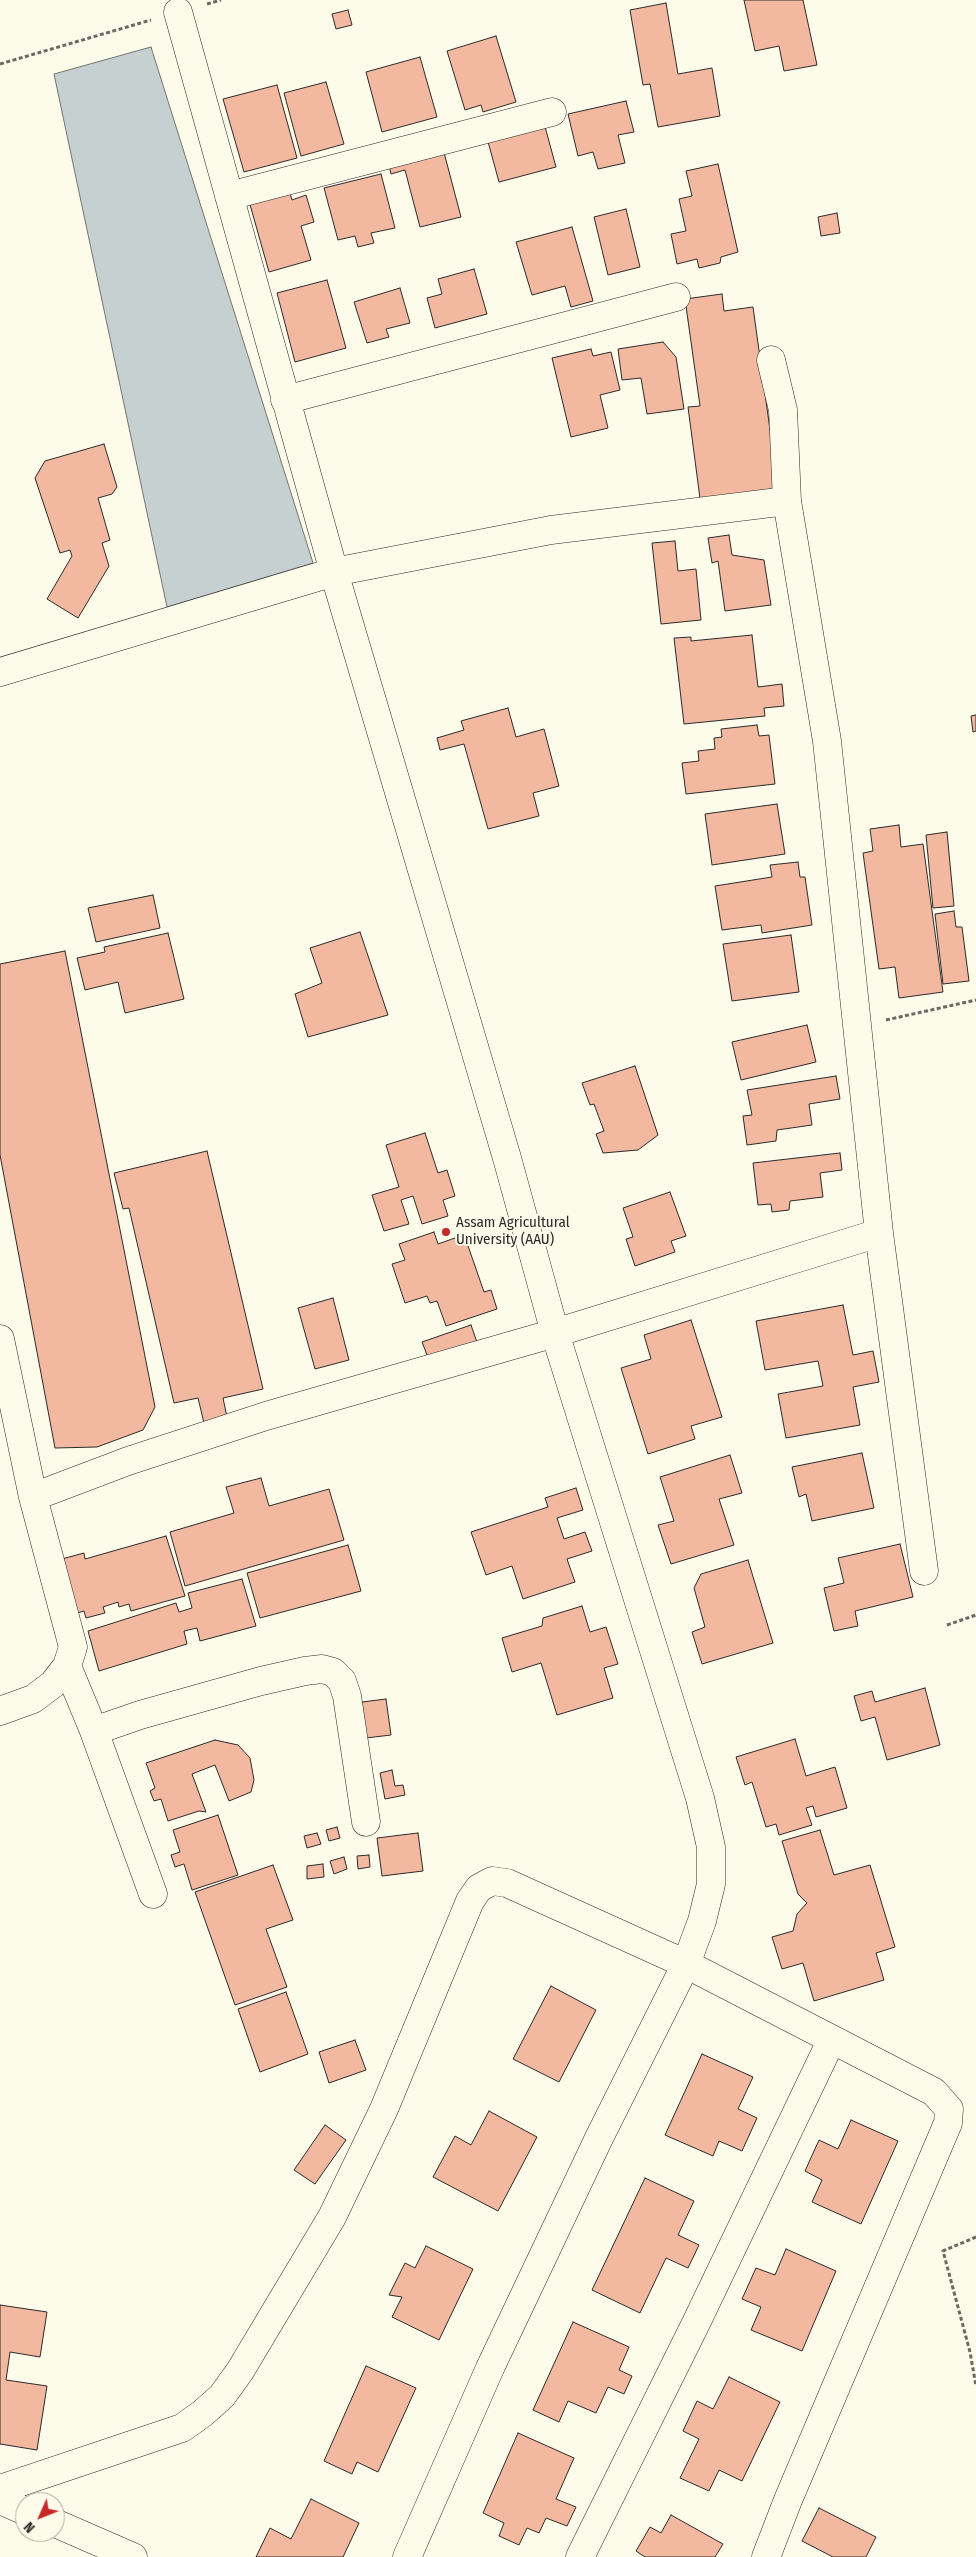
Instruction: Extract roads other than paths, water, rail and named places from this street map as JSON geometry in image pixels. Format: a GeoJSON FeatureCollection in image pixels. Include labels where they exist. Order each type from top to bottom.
{"type":"FeatureCollection","features":[{"type":"Feature","properties":{"kind":"lane"},"geometry":{"type":"LineString","coordinates":[[178,12],[334,572],[507,1158],[555,1333],[683,1738],[700,1798],[711,1848],[711,1884],[702,1921],[686,1964],[599,2138],[494,2359],[407,2557]]}},
{"type":"Feature","properties":{"kind":"lane"},"geometry":{"type":"LineString","coordinates":[[229,196],[552,112]]}},
{"type":"Feature","properties":{"kind":"lane"},"geometry":{"type":"LineString","coordinates":[[285,400],[676,297]]}},
{"type":"Feature","properties":{"kind":"lane"},"geometry":{"type":"LineString","coordinates":[[771,360],[783,410],[787,501],[827,741],[879,1233],[924,1571]]}},
{"type":"Feature","properties":{"kind":"lane"},"geometry":{"type":"LineString","coordinates":[[0,672],[334,572],[551,530],[787,501]]}},
{"type":"Feature","properties":{"kind":"lane"},"geometry":{"type":"LineString","coordinates":[[33,1497],[128,1461],[266,1416],[555,1333],[879,1233]]}},
{"type":"Feature","properties":{"kind":"lane"},"geometry":{"type":"LineString","coordinates":[[0,1340],[33,1497],[73,1647],[67,1666],[53,1684],[33,1699],[0,1711]]}},
{"type":"Feature","properties":{"kind":"lane"},"geometry":{"type":"LineString","coordinates":[[67,1666],[94,1731],[153,1894]]}},
{"type":"Feature","properties":{"kind":"lane"},"geometry":{"type":"LineString","coordinates":[[94,1731],[140,1715],[261,1681],[305,1671],[322,1669],[333,1672],[342,1681],[347,1696],[366,1822]]}},
{"type":"Feature","properties":{"kind":"lane"},"geometry":{"type":"LineString","coordinates":[[0,2489],[182,2428],[203,2414],[222,2396],[240,2371],[332,2217],[384,2109],[470,1901],[479,1888],[492,1881],[507,1883],[686,1964],[831,2041],[934,2092],[950,2109],[948,2123],[788,2500],[766,2557]]}},
{"type":"Feature","properties":{"kind":"lane"},"geometry":{"type":"LineString","coordinates":[[580,2557],[698,2319],[831,2041]]}},
{"type":"Feature","properties":{"kind":"lane"},"geometry":{"type":"LineString","coordinates":[[0,2500],[15,2507]]}},
{"type":"Feature","properties":{"kind":"lane"},"geometry":{"type":"LineString","coordinates":[[65,2528],[134,2557]]}},
{"type":"Feature","properties":{"kind":"place","name":"Assam Agricultural University (AAU)"},"geometry":{"type":"Point","coordinates":[446,1232]}}]}
